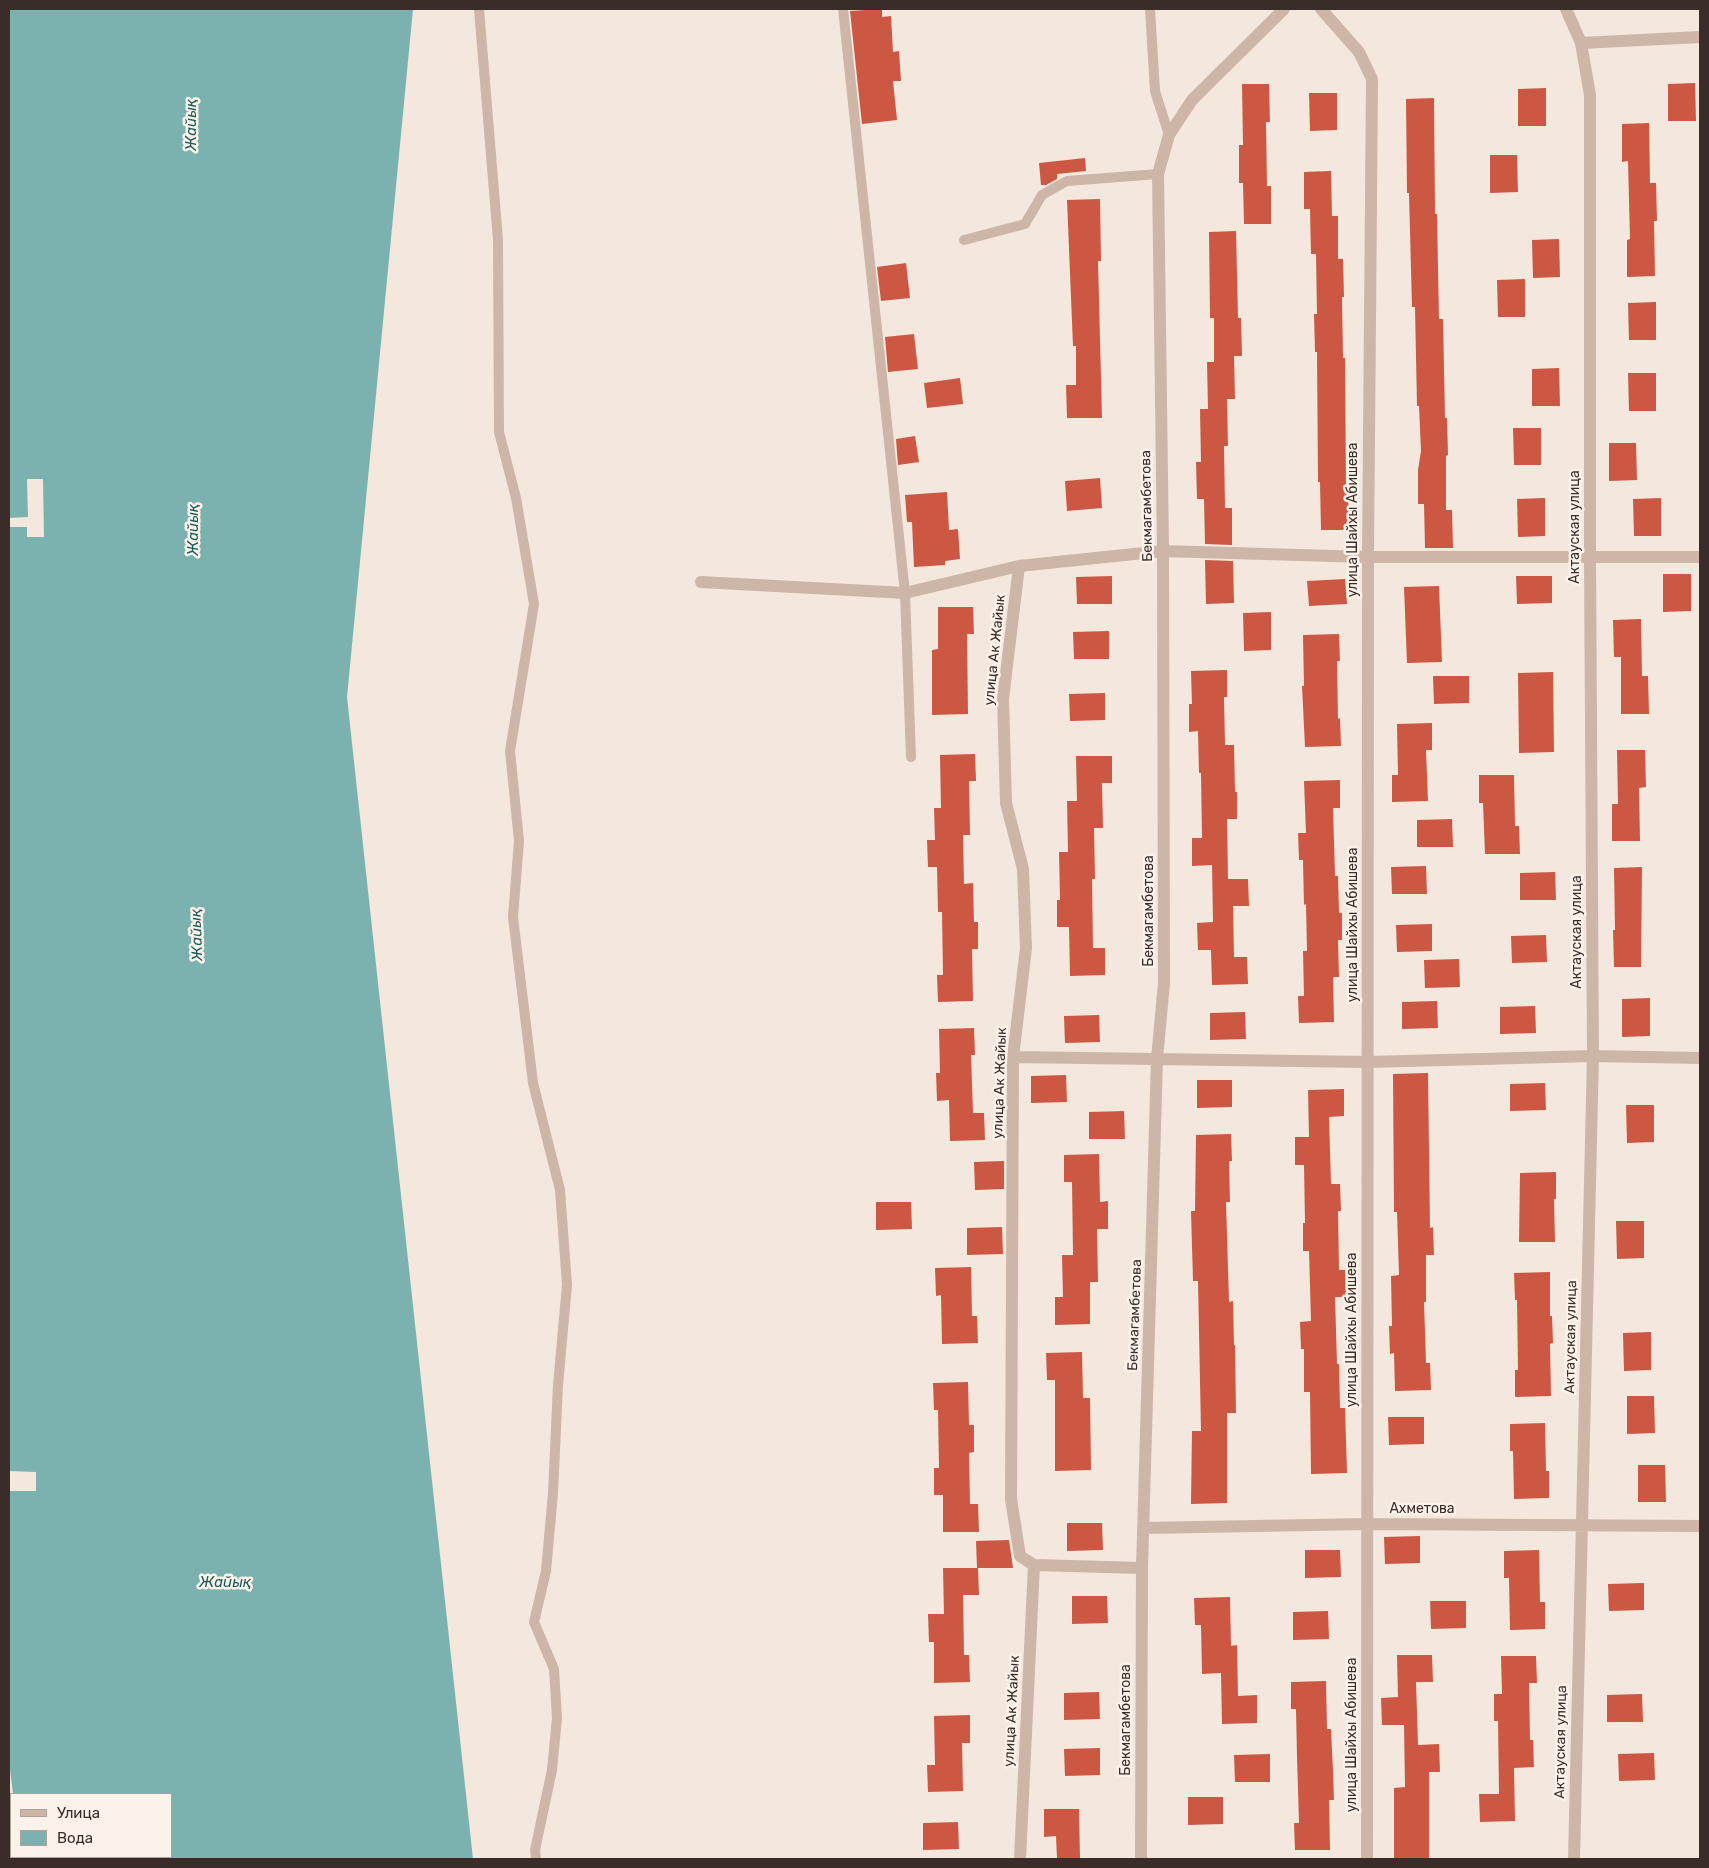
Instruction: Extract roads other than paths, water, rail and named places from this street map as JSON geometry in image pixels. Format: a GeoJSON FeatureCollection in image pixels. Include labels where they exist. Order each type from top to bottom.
{"type":"FeatureCollection","features":[{"type":"Feature","properties":{"kind":"street","name":"Бекмагамбетова"},"geometry":{"type":"LineString","coordinates":[[1141,1859],[1142,1568],[1157,1059],[1164,984],[1163,551],[1158,174],[1169,135],[1192,100],[1284,9]]}},
{"type":"Feature","properties":{"kind":"street","name":"улица Шайхы Абишева"},"geometry":{"type":"LineString","coordinates":[[1321,9],[1359,52],[1372,79],[1368,557],[1367,1859]]}},
{"type":"Feature","properties":{"kind":"street","name":"Актауская улица"},"geometry":{"type":"LineString","coordinates":[[1566,9],[1581,42],[1590,95],[1593,1056],[1574,1859]]}},
{"type":"Feature","properties":{"kind":"street"},"geometry":{"type":"LineString","coordinates":[[1581,42],[1700,37]]}},
{"type":"Feature","properties":{"kind":"street"},"geometry":{"type":"LineString","coordinates":[[701,582],[905,593],[1019,566],[1163,551],[1368,557],[1700,557]]}},
{"type":"Feature","properties":{"kind":"street","name":"улица Ак Жайык"},"geometry":{"type":"LineString","coordinates":[[1019,566],[1003,699],[1006,803],[1023,869],[1026,948],[1013,1057],[1011,1499],[1020,1556],[1034,1565],[1020,1859]]}},
{"type":"Feature","properties":{"kind":"street"},"geometry":{"type":"LineString","coordinates":[[1013,1057],[1368,1062],[1593,1056],[1700,1058]]}},
{"type":"Feature","properties":{"kind":"street","name":"Ахметова"},"geometry":{"type":"LineString","coordinates":[[1144,1528],[1367,1524],[1700,1526]]}},
{"type":"Feature","properties":{"kind":"street"},"geometry":{"type":"LineString","coordinates":[[1034,1565],[1142,1568]]}},
{"type":"Feature","properties":{"kind":"lane"},"geometry":{"type":"LineString","coordinates":[[479,9],[498,240],[499,432],[516,498],[534,604],[510,751],[519,840],[513,917],[533,1083],[560,1190],[567,1285],[558,1386],[553,1493],[546,1571],[534,1622],[554,1669],[557,1718],[552,1770],[535,1850],[536,1859]]}},
{"type":"Feature","properties":{"kind":"lane"},"geometry":{"type":"LineString","coordinates":[[843,9],[905,593],[911,757]]}},
{"type":"Feature","properties":{"kind":"lane"},"geometry":{"type":"LineString","coordinates":[[1150,9],[1155,91],[1169,135]]}},
{"type":"Feature","properties":{"kind":"lane"},"geometry":{"type":"LineString","coordinates":[[964,240],[1025,224],[1042,195],[1067,181],[1158,174]]}},
{"type":"Feature","properties":{"kind":"water","name":"Жайық"},"geometry":{"type":"Polygon","coordinates":[[[9,9],[413,9],[347,697],[473,1859],[23,1859],[172,1858],[172,1793],[13,1793],[9,1761],[9,9]]]}}]}
